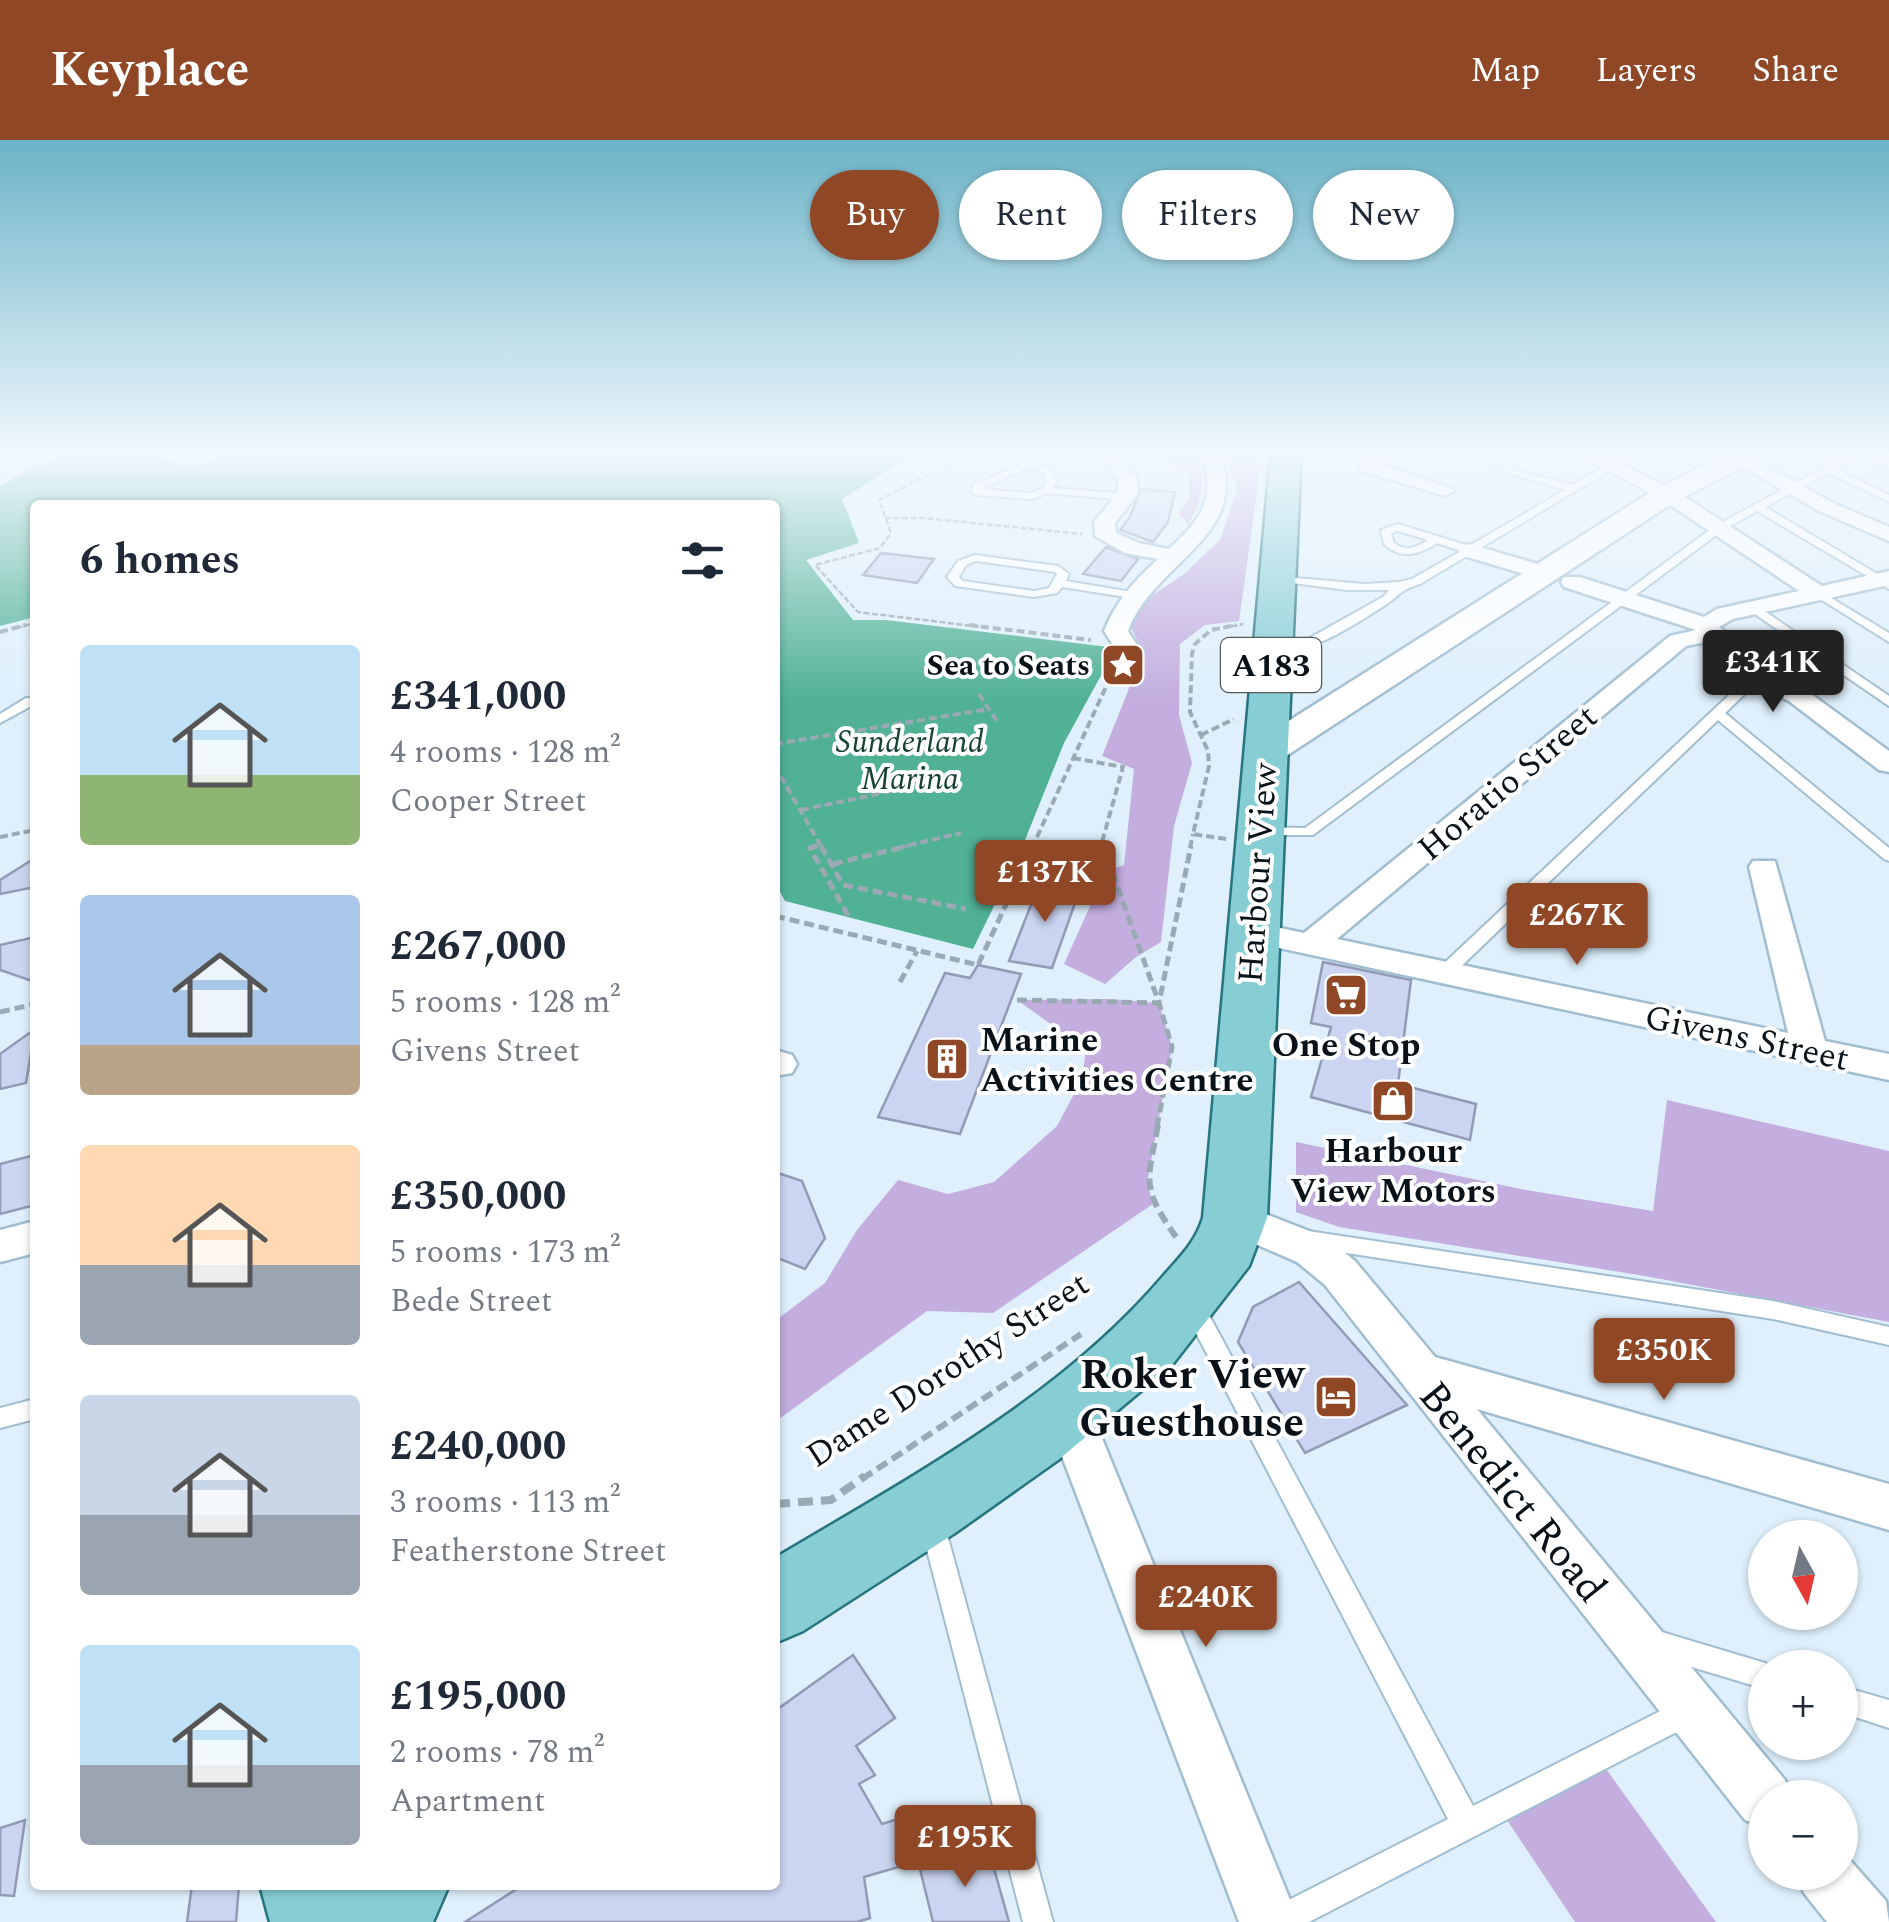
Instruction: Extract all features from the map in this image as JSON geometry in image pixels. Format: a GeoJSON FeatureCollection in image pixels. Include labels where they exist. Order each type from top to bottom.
{"type":"FeatureCollection","features":[{"type":"Feature","properties":{"kind":"main road","name":"A183"},"geometry":{"type":"LineString","coordinates":[[1277,578],[1280,535]]}},
{"type":"Feature","properties":{"kind":"main road","name":"Harbour View"},"geometry":{"type":"LineString","coordinates":[[1205,1242],[1252,932],[1246,836],[1247,735],[1259,638],[1277,578]]}},
{"type":"Feature","properties":{"kind":"main road"},"geometry":{"type":"LineString","coordinates":[[780,1599],[928,1508],[1067,1409],[1148,1344],[1205,1242]]}},
{"type":"Feature","properties":{"kind":"street"},"geometry":{"type":"LineString","coordinates":[[1125,644],[1116,631],[1132,595],[1192,535]]}},
{"type":"Feature","properties":{"kind":"street"},"geometry":{"type":"LineString","coordinates":[[1247,735],[1558,578],[1614,535]]}},
{"type":"Feature","properties":{"kind":"street"},"geometry":{"type":"LineString","coordinates":[[1730,535],[1818,593]]}},
{"type":"Feature","properties":{"kind":"street"},"geometry":{"type":"LineString","coordinates":[[1106,536],[1115,542],[1174,556]]}},
{"type":"Feature","properties":{"kind":"street"},"geometry":{"type":"LineString","coordinates":[[1469,550],[1708,630],[1756,666],[1766,681],[1798,696],[1889,764]]}},
{"type":"Feature","properties":{"kind":"street","name":"Horatio Street"},"geometry":{"type":"LineString","coordinates":[[1311,944],[1678,641],[1708,630],[1724,614],[1886,581]]}},
{"type":"Feature","properties":{"kind":"street"},"geometry":{"type":"LineString","coordinates":[[1764,867],[1810,1050]]}},
{"type":"Feature","properties":{"kind":"street","name":"Givens Street"},"geometry":{"type":"LineString","coordinates":[[1252,932],[1889,1067]]}},
{"type":"Feature","properties":{"kind":"street"},"geometry":{"type":"LineString","coordinates":[[0,1246],[30,1238]]}},
{"type":"Feature","properties":{"kind":"street","name":"Benedict Road"},"geometry":{"type":"LineString","coordinates":[[1205,1242],[1312,1250],[1340,1273],[1749,1780]]}},
{"type":"Feature","properties":{"kind":"street"},"geometry":{"type":"LineString","coordinates":[[1418,1372],[1889,1507]]}},
{"type":"Feature","properties":{"kind":"street"},"geometry":{"type":"LineString","coordinates":[[1067,1409],[1269,1922]]}},
{"type":"Feature","properties":{"kind":"street"},"geometry":{"type":"LineString","coordinates":[[1839,1890],[1865,1922]]}},
{"type":"Feature","properties":{"kind":"lane"},"geometry":{"type":"LineString","coordinates":[[1259,638],[1298,650],[1493,535]]}},
{"type":"Feature","properties":{"kind":"lane"},"geometry":{"type":"LineString","coordinates":[[1246,836],[1308,832],[1710,535]]}},
{"type":"Feature","properties":{"kind":"lane"},"geometry":{"type":"LineString","coordinates":[[1806,535],[1886,581]]}},
{"type":"Feature","properties":{"kind":"lane"},"geometry":{"type":"LineString","coordinates":[[1436,539],[1469,550]]}},
{"type":"Feature","properties":{"kind":"lane"},"geometry":{"type":"LineString","coordinates":[[975,558],[1058,569],[1064,574],[1059,583],[1052,591],[1034,594],[958,584],[952,577],[962,563],[975,558]]}},
{"type":"Feature","properties":{"kind":"lane"},"geometry":{"type":"LineString","coordinates":[[1277,578],[1399,588]]}},
{"type":"Feature","properties":{"kind":"lane"},"geometry":{"type":"LineString","coordinates":[[1059,583],[1132,595]]}},
{"type":"Feature","properties":{"kind":"lane"},"geometry":{"type":"LineString","coordinates":[[1818,593],[1889,638]]}},
{"type":"Feature","properties":{"kind":"lane"},"geometry":{"type":"LineString","coordinates":[[1753,608],[1889,702]]}},
{"type":"Feature","properties":{"kind":"lane"},"geometry":{"type":"LineString","coordinates":[[1444,972],[1748,684],[1766,681]]}},
{"type":"Feature","properties":{"kind":"lane"},"geometry":{"type":"LineString","coordinates":[[0,719],[30,701]]}},
{"type":"Feature","properties":{"kind":"lane"},"geometry":{"type":"LineString","coordinates":[[1718,714],[1889,856]]}},
{"type":"Feature","properties":{"kind":"lane"},"geometry":{"type":"LineString","coordinates":[[1466,1823],[1205,1242],[1347,1242],[1773,1310],[1889,1336]]}},
{"type":"Feature","properties":{"kind":"lane"},"geometry":{"type":"LineString","coordinates":[[0,1418],[30,1409]]}},
{"type":"Feature","properties":{"kind":"lane"},"geometry":{"type":"LineString","coordinates":[[928,1508],[1038,1922]]}},
{"type":"Feature","properties":{"kind":"lane"},"geometry":{"type":"LineString","coordinates":[[1631,1636],[1748,1671]]}},
{"type":"Feature","properties":{"kind":"lane"},"geometry":{"type":"LineString","coordinates":[[1858,1705],[1889,1714]]}},
{"type":"Feature","properties":{"kind":"lane"},"geometry":{"type":"LineString","coordinates":[[1278,1922],[1691,1710]]}},
{"type":"Feature","properties":{"kind":"path"},"geometry":{"type":"LineString","coordinates":[[1097,535],[1106,536]]}},
{"type":"Feature","properties":{"kind":"path"},"geometry":{"type":"LineString","coordinates":[[0,632],[30,624]]}},
{"type":"Feature","properties":{"kind":"path"},"geometry":{"type":"LineString","coordinates":[[1159,1003],[1209,766],[1190,712],[1195,644],[1211,630],[1259,638]]}},
{"type":"Feature","properties":{"kind":"path"},"geometry":{"type":"LineString","coordinates":[[780,917],[978,965],[1125,644]]}},
{"type":"Feature","properties":{"kind":"path"},"geometry":{"type":"LineString","coordinates":[[979,694],[998,723]]}},
{"type":"Feature","properties":{"kind":"path"},"geometry":{"type":"LineString","coordinates":[[780,743],[989,708]]}},
{"type":"Feature","properties":{"kind":"path"},"geometry":{"type":"LineString","coordinates":[[1201,735],[1224,722],[1247,735]]}},
{"type":"Feature","properties":{"kind":"path"},"geometry":{"type":"LineString","coordinates":[[1073,758],[1123,767],[1102,842],[1172,1048],[1147,1183],[1153,1204],[1205,1242]]}},
{"type":"Feature","properties":{"kind":"path"},"geometry":{"type":"LineString","coordinates":[[780,775],[843,885],[966,909]]}},
{"type":"Feature","properties":{"kind":"path"},"geometry":{"type":"LineString","coordinates":[[800,810],[960,777]]}},
{"type":"Feature","properties":{"kind":"path"},"geometry":{"type":"LineString","coordinates":[[0,837],[30,831]]}},
{"type":"Feature","properties":{"kind":"path"},"geometry":{"type":"LineString","coordinates":[[831,864],[961,834]]}},
{"type":"Feature","properties":{"kind":"path"},"geometry":{"type":"LineString","coordinates":[[1193,834],[1246,836]]}},
{"type":"Feature","properties":{"kind":"path"},"geometry":{"type":"LineString","coordinates":[[820,845],[810,848],[849,918]]}},
{"type":"Feature","properties":{"kind":"path"},"geometry":{"type":"LineString","coordinates":[[900,982],[918,951]]}},
{"type":"Feature","properties":{"kind":"path"},"geometry":{"type":"LineString","coordinates":[[1017,1000],[1159,1003]]}},
{"type":"Feature","properties":{"kind":"path"},"geometry":{"type":"LineString","coordinates":[[0,1012],[30,1005]]}},
{"type":"Feature","properties":{"kind":"path","name":"Dame Dorothy Street"},"geometry":{"type":"LineString","coordinates":[[780,1504],[832,1500],[982,1396],[1093,1326]]}},
{"type":"Feature","properties":{"kind":"shaded area"},"geometry":{"type":"Polygon","coordinates":[[[1222,535],[1251,535],[1239,621],[1205,625],[1180,644],[1179,715],[1192,763],[1174,826],[1161,942],[1105,984],[1064,964],[1101,882],[1100,873],[1124,865],[1134,769],[1102,756],[1128,691],[1140,646],[1129,623],[1144,601],[1184,574],[1222,535]]]}},
{"type":"Feature","properties":{"kind":"shaded area"},"geometry":{"type":"Polygon","coordinates":[[[1017,1000],[1159,1003],[1172,1047],[1147,1183],[1153,1204],[993,1313],[927,1311],[780,1418],[780,1317],[825,1283],[857,1230],[898,1180],[948,1194],[994,1182],[1057,1126],[1082,1079],[1086,1049],[1017,1000]]]}},
{"type":"Feature","properties":{"kind":"shaded area"},"geometry":{"type":"Polygon","coordinates":[[[1667,1100],[1889,1151],[1889,1322],[1645,1276],[1339,1227],[1296,1212],[1296,1142],[1526,1190],[1653,1211],[1667,1100]]]}},
{"type":"Feature","properties":{"kind":"shaded area"},"geometry":{"type":"Polygon","coordinates":[[[1596,1755],[1716,1922],[1575,1922],[1499,1808],[1596,1755]]]}},
{"type":"Feature","properties":{"kind":"water","name":"Sunderland Marina"},"geometry":{"type":"Polygon","coordinates":[[[0,535],[30,535],[30,618],[0,626],[0,535]]]}},
{"type":"Feature","properties":{"kind":"water","name":"Sunderland Marina"},"geometry":{"type":"Polygon","coordinates":[[[780,535],[856,535],[859,543],[806,560],[853,620],[886,620],[1116,648],[1064,743],[1019,855],[973,949],[785,901],[780,892],[780,535]]]}},
{"type":"Feature","properties":{"kind":"building"},"geometry":{"type":"Polygon","coordinates":[[[1134,535],[1158,535],[1153,542],[1134,535]]]}},
{"type":"Feature","properties":{"kind":"building"},"geometry":{"type":"Polygon","coordinates":[[[1106,547],[1138,559],[1121,581],[1083,574],[1106,547]]]}},
{"type":"Feature","properties":{"kind":"building"},"geometry":{"type":"Polygon","coordinates":[[[881,553],[934,559],[917,583],[863,575],[881,553]]]}},
{"type":"Feature","properties":{"kind":"building"},"geometry":{"type":"Polygon","coordinates":[[[30,861],[30,888],[0,894],[0,880],[30,861]]]}},
{"type":"Feature","properties":{"kind":"building"},"geometry":{"type":"Polygon","coordinates":[[[1040,882],[1080,889],[1052,968],[1009,961],[1040,882]]]}},
{"type":"Feature","properties":{"kind":"building"},"geometry":{"type":"Polygon","coordinates":[[[30,938],[30,980],[0,970],[0,945],[30,938]]]}},
{"type":"Feature","properties":{"kind":"building"},"geometry":{"type":"Polygon","coordinates":[[[1323,962],[1411,980],[1398,1084],[1476,1104],[1470,1140],[1311,1097],[1331,1027],[1311,1023],[1323,962]]]}},
{"type":"Feature","properties":{"kind":"building","name":"Marine Activities Centre"},"geometry":{"type":"Polygon","coordinates":[[[978,965],[1021,974],[960,1134],[878,1117],[945,973],[970,978],[978,965]]]}},
{"type":"Feature","properties":{"kind":"building"},"geometry":{"type":"Polygon","coordinates":[[[30,1033],[26,1083],[0,1089],[0,1054],[30,1033]]]}},
{"type":"Feature","properties":{"kind":"building"},"geometry":{"type":"Polygon","coordinates":[[[30,1156],[30,1206],[0,1214],[0,1164],[30,1156]]]}},
{"type":"Feature","properties":{"kind":"building"},"geometry":{"type":"Polygon","coordinates":[[[780,1174],[802,1181],[825,1238],[805,1269],[780,1259],[780,1174]]]}},
{"type":"Feature","properties":{"kind":"building"},"geometry":{"type":"Polygon","coordinates":[[[1299,1282],[1407,1405],[1305,1453],[1238,1342],[1253,1307],[1299,1282]]]}},
{"type":"Feature","properties":{"kind":"building"},"geometry":{"type":"Polygon","coordinates":[[[853,1655],[895,1718],[856,1746],[875,1775],[859,1784],[882,1824],[904,1817],[916,1862],[864,1877],[870,1918],[857,1922],[465,1922],[515,1890],[780,1890],[780,1707],[853,1655]]]}},
{"type":"Feature","properties":{"kind":"building"},"geometry":{"type":"Polygon","coordinates":[[[25,1820],[14,1896],[0,1895],[0,1828],[25,1820]]]}},
{"type":"Feature","properties":{"kind":"building"},"geometry":{"type":"Polygon","coordinates":[[[988,1847],[1009,1922],[933,1922],[920,1869],[988,1847]]]}},
{"type":"Feature","properties":{"kind":"building"},"geometry":{"type":"Polygon","coordinates":[[[191,1890],[239,1890],[236,1922],[187,1922],[191,1890]]]}},
{"type":"Feature","properties":{"kind":"place","name":"Sea to Seats"},"geometry":{"type":"Point","coordinates":[1123,665]}},
{"type":"Feature","properties":{"kind":"place","name":"One Stop"},"geometry":{"type":"Point","coordinates":[1346,995]}},
{"type":"Feature","properties":{"kind":"place","name":"Marine Activities Centre"},"geometry":{"type":"Point","coordinates":[947,1059]}},
{"type":"Feature","properties":{"kind":"place","name":"Harbour View Motors"},"geometry":{"type":"Point","coordinates":[1393,1101]}},
{"type":"Feature","properties":{"kind":"place","name":"Roker View Guesthouse"},"geometry":{"type":"Point","coordinates":[1336,1397]}}]}
